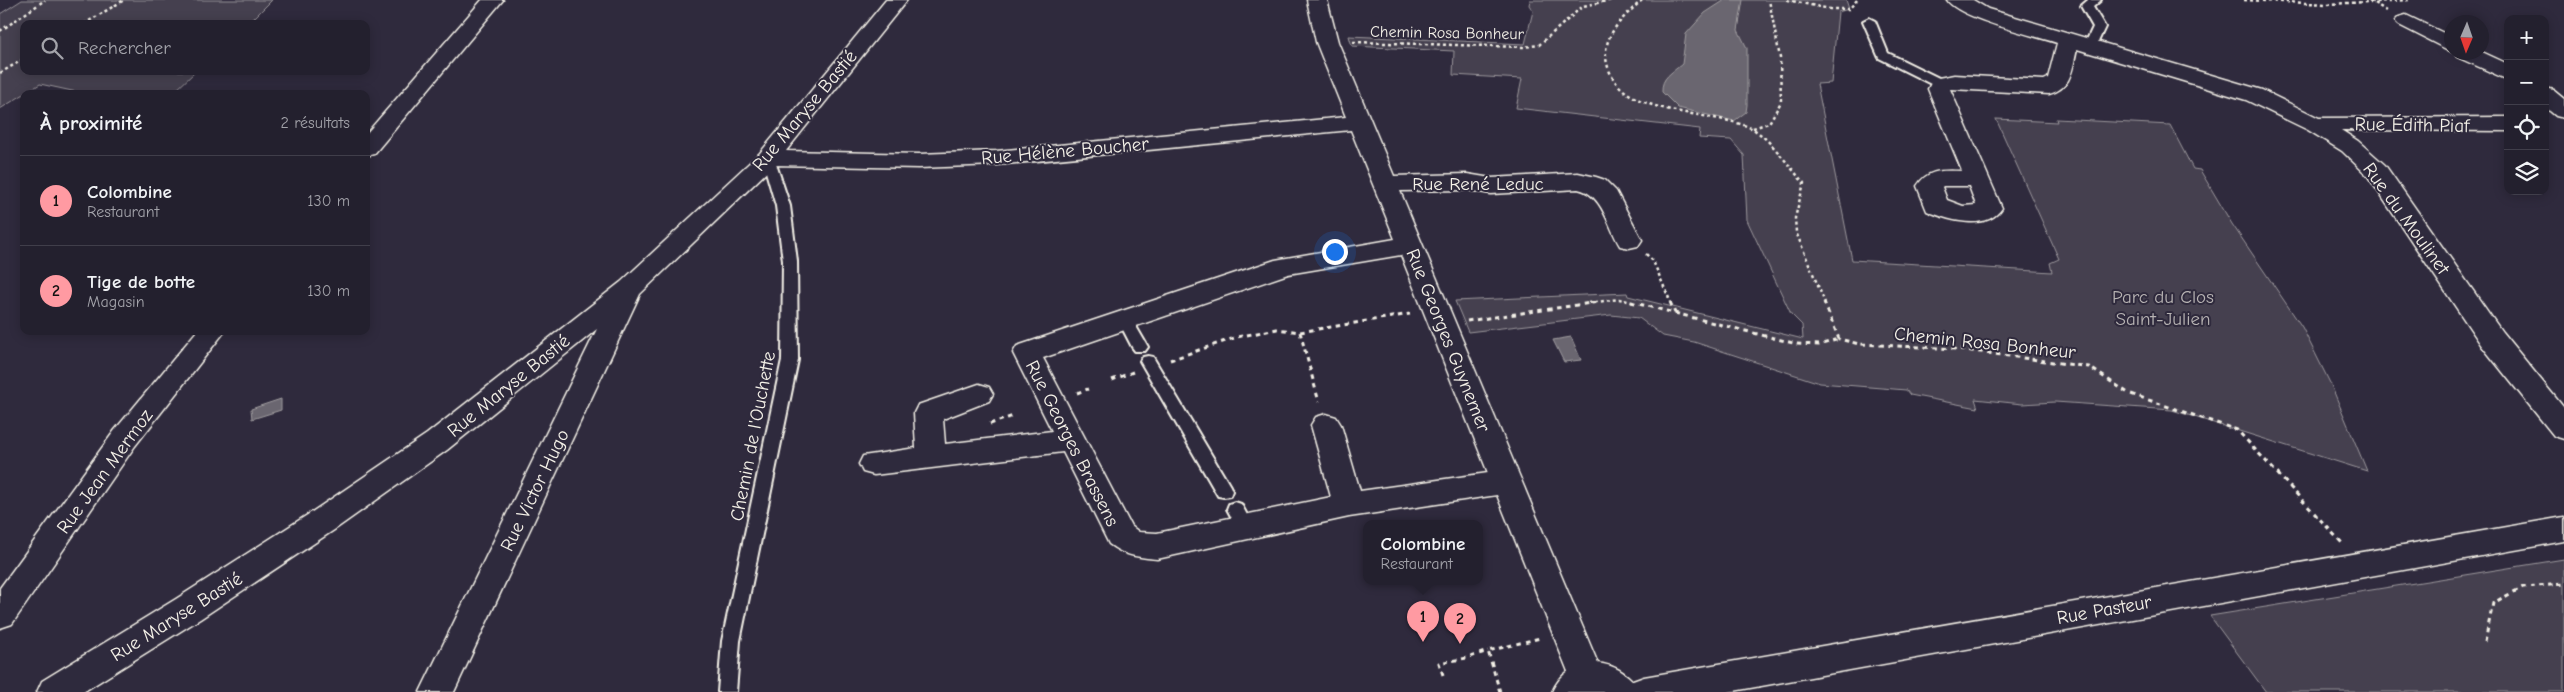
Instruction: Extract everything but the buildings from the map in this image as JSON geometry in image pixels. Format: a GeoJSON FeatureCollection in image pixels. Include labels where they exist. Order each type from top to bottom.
{"type":"FeatureCollection","features":[{"type":"Feature","properties":{"kind":"street"},"geometry":{"type":"LineString","coordinates":[[370,143],[493,0]]}},
{"type":"Feature","properties":{"kind":"street","name":"Rue Maryse Bastié"},"geometry":{"type":"LineString","coordinates":[[54,692],[196,604],[323,521],[437,442],[630,288],[768,158],[897,0]]}},
{"type":"Feature","properties":{"kind":"street","name":"Rue Georges Guynemer"},"geometry":{"type":"LineString","coordinates":[[1317,0],[1327,42],[1361,122],[1384,184],[1441,317],[1506,482],[1578,685]]}},
{"type":"Feature","properties":{"kind":"street","name":"Rue du Moulinet"},"geometry":{"type":"LineString","coordinates":[[1962,3],[2254,95],[2316,124],[2350,146],[2376,170],[2492,339],[2564,428]]}},
{"type":"Feature","properties":{"kind":"street"},"geometry":{"type":"LineString","coordinates":[[2408,10],[2444,39]]}},
{"type":"Feature","properties":{"kind":"street"},"geometry":{"type":"LineString","coordinates":[[1978,179],[1939,89],[1941,84],[1954,82],[2049,87],[2058,81],[2080,41]]}},
{"type":"Feature","properties":{"kind":"street"},"geometry":{"type":"LineString","coordinates":[[2481,60],[2504,72]]}},
{"type":"Feature","properties":{"kind":"street"},"geometry":{"type":"LineString","coordinates":[[2549,103],[2558,120]]}},
{"type":"Feature","properties":{"kind":"street","name":"Rue Hélène Boucher"},"geometry":{"type":"LineString","coordinates":[[768,158],[919,161],[996,158],[1361,122]]}},
{"type":"Feature","properties":{"kind":"street","name":"Rue Édith Piaf"},"geometry":{"type":"LineString","coordinates":[[2316,124],[2463,127],[2504,124]]}},
{"type":"Feature","properties":{"kind":"street","name":"Rue René Leduc"},"geometry":{"type":"LineString","coordinates":[[1384,184],[1467,182],[1491,186],[1578,181],[1596,185],[1607,196],[1629,240]]}},
{"type":"Feature","properties":{"kind":"street","name":"Rue Georges Brassens"},"geometry":{"type":"LineString","coordinates":[[1410,245],[1284,266],[1027,353],[1120,535],[1132,544],[1157,546],[1240,518],[1349,505],[1506,482]]}},
{"type":"Feature","properties":{"kind":"street","name":"Rue Victor Hugo"},"geometry":{"type":"LineString","coordinates":[[437,692],[630,288]]}},
{"type":"Feature","properties":{"kind":"street","name":"Rue Jean Mermoz"},"geometry":{"type":"LineString","coordinates":[[0,614],[125,438],[209,335]]}},
{"type":"Feature","properties":{"kind":"street"},"geometry":{"type":"LineString","coordinates":[[931,458],[928,413],[979,394]]}},
{"type":"Feature","properties":{"kind":"street"},"geometry":{"type":"LineString","coordinates":[[1326,425],[1349,505]]}},
{"type":"Feature","properties":{"kind":"street"},"geometry":{"type":"LineString","coordinates":[[874,464],[1071,440]]}},
{"type":"Feature","properties":{"kind":"street","name":"Rue Pasteur"},"geometry":{"type":"LineString","coordinates":[[1644,692],[2354,564],[2564,529]]}},
{"type":"Feature","properties":{"kind":"street"},"geometry":{"type":"LineString","coordinates":[[1578,685],[1608,681],[1621,692]]}},
{"type":"Feature","properties":{"kind":"lane"},"geometry":{"type":"LineString","coordinates":[[2080,41],[2099,27],[2087,6],[2095,0]]}},
{"type":"Feature","properties":{"kind":"lane"},"geometry":{"type":"LineString","coordinates":[[1870,21],[1883,55],[1941,84]]}},
{"type":"Feature","properties":{"kind":"lane","name":"Chemin de l'Ouchette"},"geometry":{"type":"LineString","coordinates":[[727,692],[731,641],[790,360],[790,260],[782,206],[768,158]]}},
{"type":"Feature","properties":{"kind":"lane"},"geometry":{"type":"LineString","coordinates":[[1124,320],[1140,347]]}},
{"type":"Feature","properties":{"kind":"lane"},"geometry":{"type":"LineString","coordinates":[[1150,363],[1224,491]]}},
{"type":"Feature","properties":{"kind":"path"},"geometry":{"type":"LineString","coordinates":[[0,31],[45,0]]}},
{"type":"Feature","properties":{"kind":"path"},"geometry":{"type":"LineString","coordinates":[[91,20],[124,0]]}},
{"type":"Feature","properties":{"kind":"path","name":"Chemin Rosa Bonheur"},"geometry":{"type":"LineString","coordinates":[[1327,42],[1524,47],[1539,45],[1583,6],[1612,0]]}},
{"type":"Feature","properties":{"kind":"path"},"geometry":{"type":"LineString","coordinates":[[1642,0],[1620,20],[1607,40],[1604,52],[1606,69],[1615,83],[1628,93],[1653,104],[1753,128],[1769,123],[1781,102],[1780,58],[1769,0]]}},
{"type":"Feature","properties":{"kind":"path"},"geometry":{"type":"LineString","coordinates":[[1787,0],[1830,9],[1849,9],[1857,0]]}},
{"type":"Feature","properties":{"kind":"path"},"geometry":{"type":"LineString","coordinates":[[2244,0],[2294,4],[2374,4],[2408,10]]}},
{"type":"Feature","properties":{"kind":"path"},"geometry":{"type":"LineString","coordinates":[[2369,0],[2374,4]]}},
{"type":"Feature","properties":{"kind":"path"},"geometry":{"type":"LineString","coordinates":[[0,73],[20,61]]}},
{"type":"Feature","properties":{"kind":"path"},"geometry":{"type":"LineString","coordinates":[[1753,128],[1804,183],[1802,196],[1793,217],[1796,232],[1839,339]]}},
{"type":"Feature","properties":{"kind":"path"},"geometry":{"type":"LineString","coordinates":[[1629,240],[1653,260],[1675,314]]}},
{"type":"Feature","properties":{"kind":"path","name":"Chemin Rosa Bonheur"},"geometry":{"type":"LineString","coordinates":[[1112,380],[1150,363],[1237,337],[1277,329],[1300,332],[1619,299],[1796,344],[1818,345],[1839,339],[1859,344],[1958,349],[2089,366],[2128,392],[2236,430],[2346,547],[2354,564]]}},
{"type":"Feature","properties":{"kind":"path"},"geometry":{"type":"LineString","coordinates":[[1300,332],[1326,425]]}},
{"type":"Feature","properties":{"kind":"path"},"geometry":{"type":"LineString","coordinates":[[2485,642],[2493,603],[2523,586],[2564,584]]}},
{"type":"Feature","properties":{"kind":"path"},"geometry":{"type":"LineString","coordinates":[[1443,675],[1439,663],[1467,658],[1544,637]]}},
{"type":"Feature","properties":{"kind":"path"},"geometry":{"type":"LineString","coordinates":[[1488,651],[1500,692]]}},
{"type":"Feature","properties":{"kind":"green space"},"geometry":{"type":"Polygon","coordinates":[[[22,0],[272,0],[252,20],[20,20],[20,75],[192,75],[176,90],[68,90],[40,84],[30,90],[20,90],[20,96],[0,109],[0,14],[22,0]]]}},
{"type":"Feature","properties":{"kind":"green space","name":"Parc du Clos Saint-Julien"},"geometry":{"type":"Polygon","coordinates":[[[1530,0],[1846,0],[1849,9],[1838,12],[1831,83],[1817,84],[1852,260],[2052,272],[2050,263],[2059,259],[1996,119],[2057,122],[2056,119],[2170,125],[2193,169],[2200,170],[2232,224],[2302,327],[2331,385],[2367,471],[2172,410],[2055,402],[2022,404],[1975,399],[1978,408],[1910,395],[1906,390],[1820,383],[1694,342],[1663,336],[1639,318],[1611,315],[1468,332],[1455,301],[1627,293],[1628,296],[1803,339],[1802,325],[1791,314],[1747,220],[1744,155],[1731,140],[1699,138],[1700,129],[1516,108],[1522,79],[1453,75],[1454,51],[1352,46],[1349,36],[1525,44],[1533,11],[1529,5],[1530,0]]]}},
{"type":"Feature","properties":{"kind":"green space"},"geometry":{"type":"Polygon","coordinates":[[[2564,559],[2564,692],[2266,692],[2210,616],[2564,559]]]}},
{"type":"Feature","properties":{"kind":"shaded area"},"geometry":{"type":"Polygon","coordinates":[[[1725,0],[1743,0],[1738,30],[1747,48],[1746,112],[1734,121],[1678,108],[1662,92],[1665,79],[1682,64],[1686,34],[1705,13],[1725,0]]]}},
{"type":"Feature","properties":{"kind":"shaded area"},"geometry":{"type":"Polygon","coordinates":[[[1571,337],[1581,360],[1564,362],[1553,340],[1571,337]]]}},
{"type":"Feature","properties":{"kind":"shaded area"},"geometry":{"type":"Polygon","coordinates":[[[281,399],[281,410],[252,419],[251,409],[281,399]]]}},
{"type":"Feature","properties":{"kind":"place","name":"Colombine"},"geometry":{"type":"Point","coordinates":[1423,642]}},
{"type":"Feature","properties":{"kind":"place","name":"Tige de botte"},"geometry":{"type":"Point","coordinates":[1460,644]}}]}
